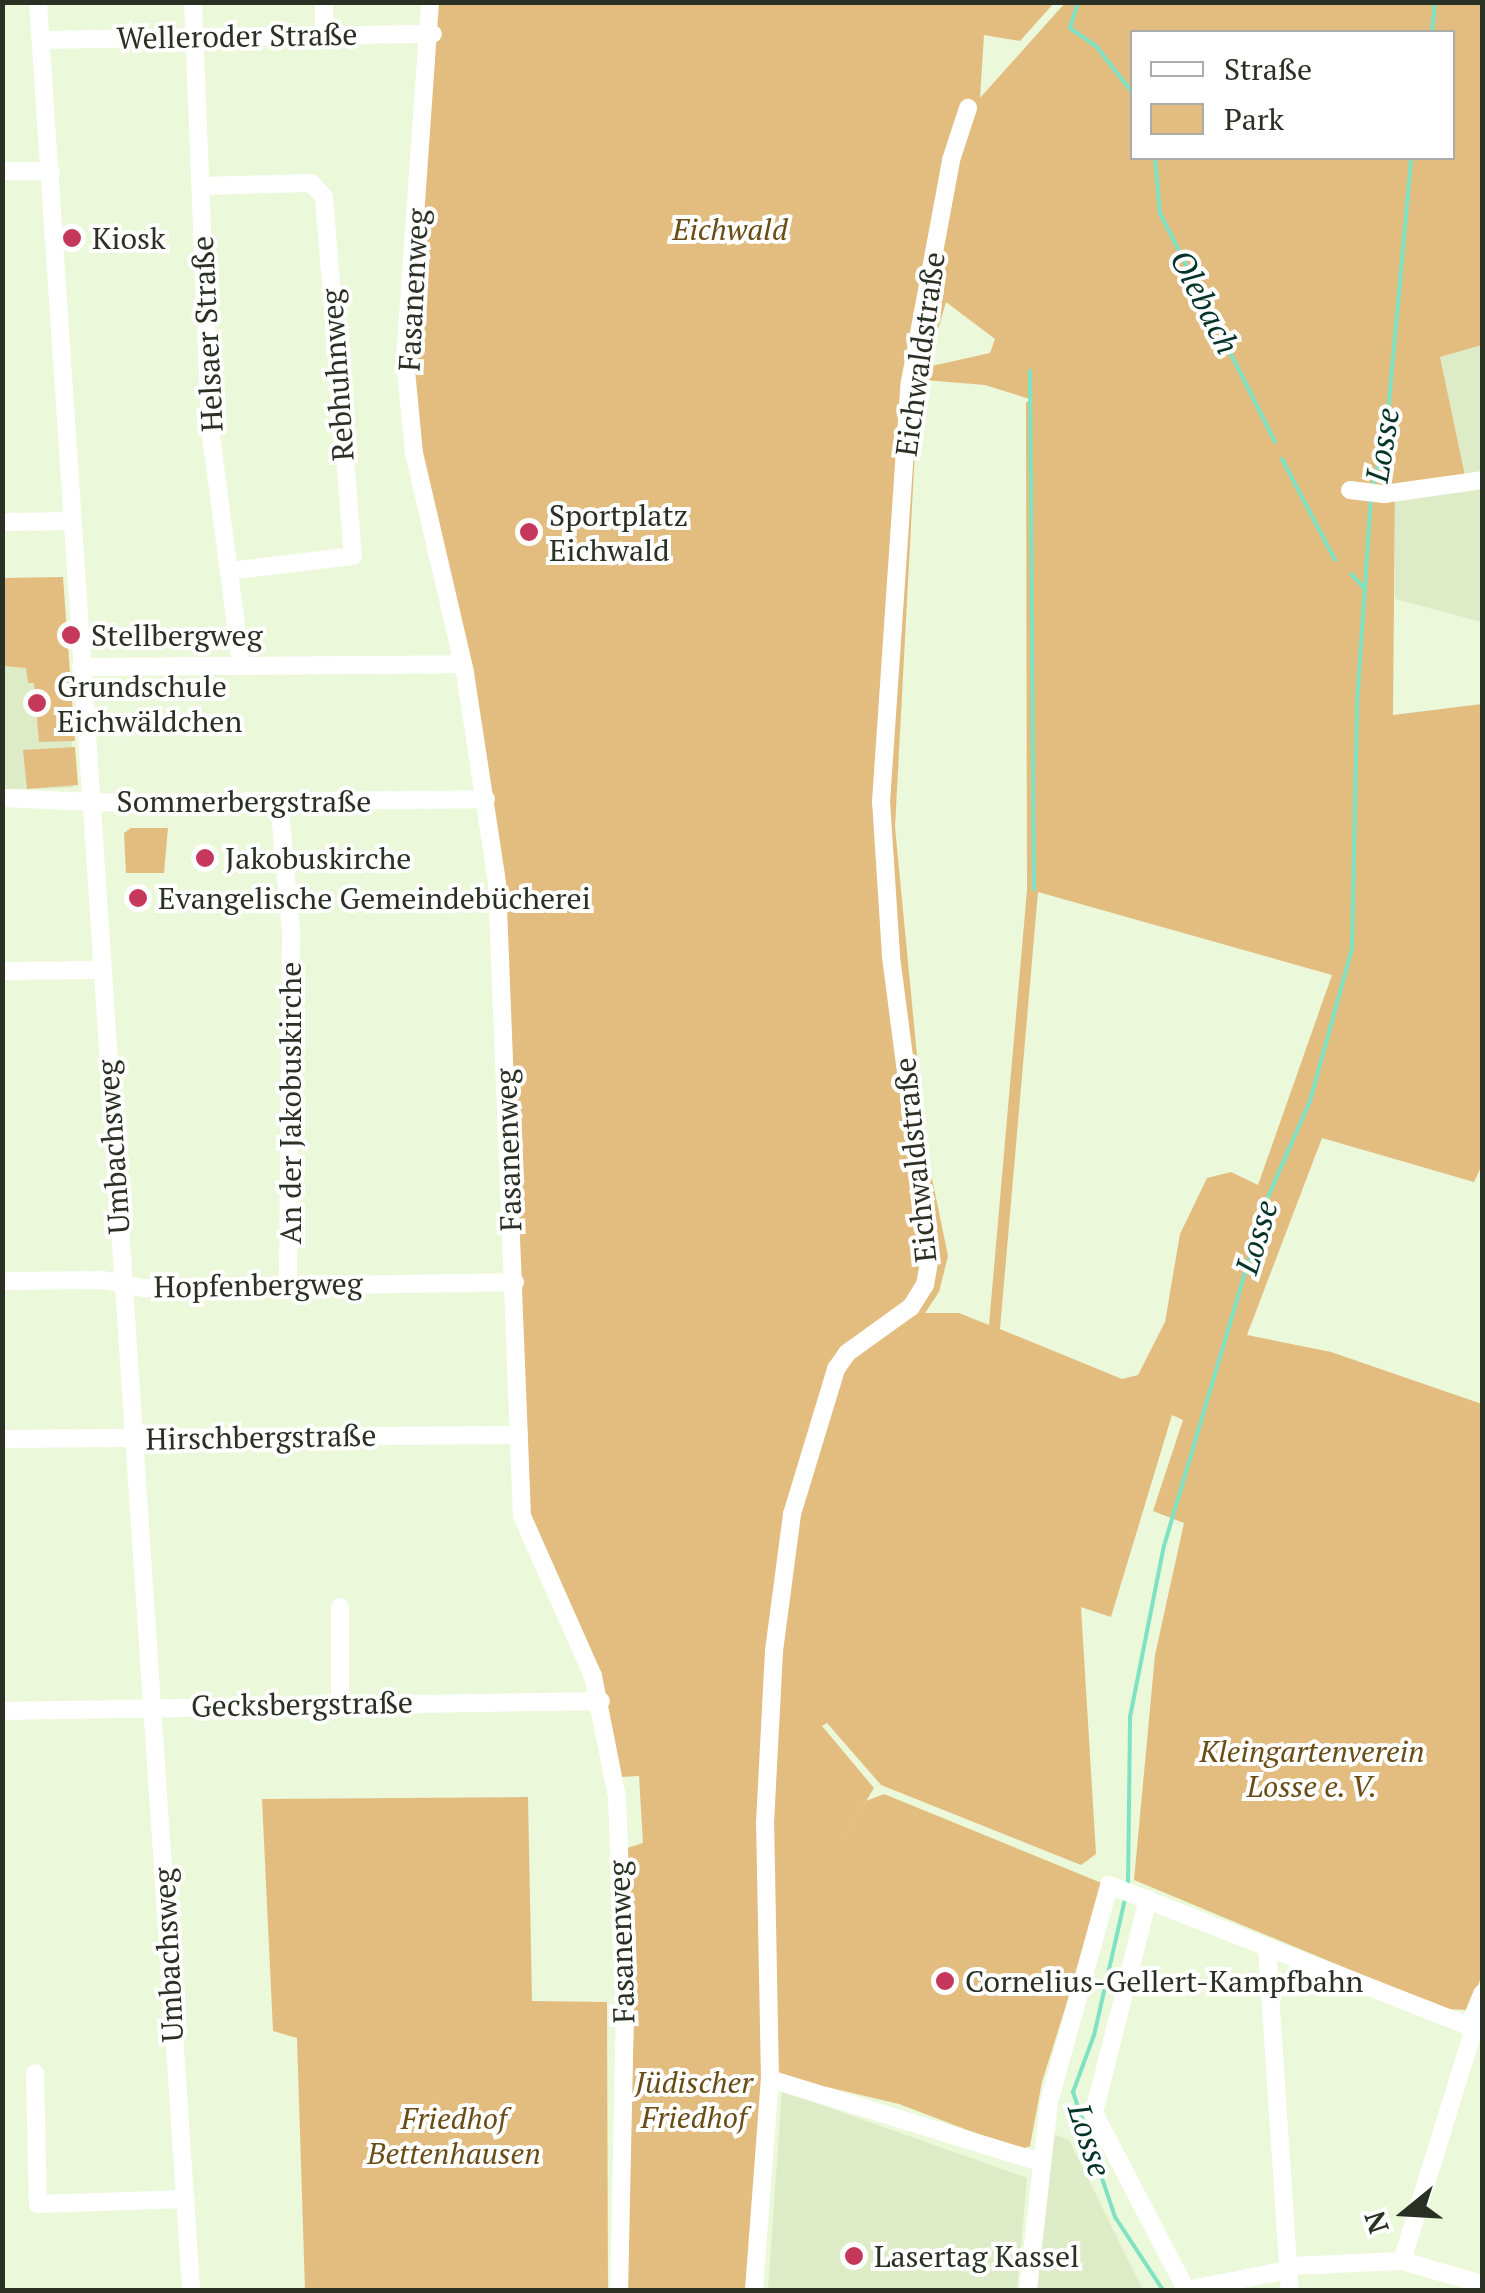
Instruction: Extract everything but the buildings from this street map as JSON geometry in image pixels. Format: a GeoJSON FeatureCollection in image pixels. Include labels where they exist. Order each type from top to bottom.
{"type":"FeatureCollection","features":[{"type":"Feature","properties":{"kind":"street","name":"Umbachsweg"},"geometry":{"type":"LineString","coordinates":[[38,2],[88,801],[191,2290]]}},
{"type":"Feature","properties":{"kind":"street","name":"Helsaer Straße"},"geometry":{"type":"LineString","coordinates":[[193,2],[210,428],[241,664]]}},
{"type":"Feature","properties":{"kind":"street"},"geometry":{"type":"LineString","coordinates":[[324,2],[324,34]]}},
{"type":"Feature","properties":{"kind":"street","name":"Fasanenweg"},"geometry":{"type":"LineString","coordinates":[[430,2],[432,34],[404,360],[414,453],[463,664],[486,799],[502,953],[522,1516],[601,1701],[616,1797],[625,2008],[618,2290]]}},
{"type":"Feature","properties":{"kind":"street","name":"Welleroder Straße"},"geometry":{"type":"LineString","coordinates":[[41,40],[196,34],[432,34]]}},
{"type":"Feature","properties":{"kind":"street","name":"Eichwaldstraße"},"geometry":{"type":"LineString","coordinates":[[754,2290],[770,2078],[765,1822],[774,1651],[792,1514],[836,1369],[847,1353],[911,1307],[925,1285],[930,1257],[891,955],[881,802],[910,382],[951,160],[968,108]]}},
{"type":"Feature","properties":{"kind":"street"},"geometry":{"type":"LineString","coordinates":[[2,171],[51,171]]}},
{"type":"Feature","properties":{"kind":"street","name":"Rebhuhnweg"},"geometry":{"type":"LineString","coordinates":[[201,186],[312,183],[324,197],[353,556],[228,571]]}},
{"type":"Feature","properties":{"kind":"street"},"geometry":{"type":"LineString","coordinates":[[1350,490],[1384,494],[1482,480]]}},
{"type":"Feature","properties":{"kind":"street"},"geometry":{"type":"LineString","coordinates":[[2,522],[72,521]]}},
{"type":"Feature","properties":{"kind":"street"},"geometry":{"type":"LineString","coordinates":[[81,667],[463,664]]}},
{"type":"Feature","properties":{"kind":"street","name":"Sommerbergstraße"},"geometry":{"type":"LineString","coordinates":[[2,798],[278,802],[486,799]]}},
{"type":"Feature","properties":{"kind":"street","name":"An der Jakobuskirche"},"geometry":{"type":"LineString","coordinates":[[278,802],[291,932],[288,1284]]}},
{"type":"Feature","properties":{"kind":"street"},"geometry":{"type":"LineString","coordinates":[[2,971],[101,970]]}},
{"type":"Feature","properties":{"kind":"street","name":"Hopfenbergweg"},"geometry":{"type":"LineString","coordinates":[[2,1282],[514,1282]]}},
{"type":"Feature","properties":{"kind":"street","name":"Hirschbergstraße"},"geometry":{"type":"LineString","coordinates":[[2,1439],[519,1436]]}},
{"type":"Feature","properties":{"kind":"street"},"geometry":{"type":"LineString","coordinates":[[340,1607],[340,1703]]}},
{"type":"Feature","properties":{"kind":"street","name":"Gecksbergstraße"},"geometry":{"type":"LineString","coordinates":[[2,1712],[153,1705],[601,1701]]}},
{"type":"Feature","properties":{"kind":"street"},"geometry":{"type":"LineString","coordinates":[[1028,2290],[1040,2162],[1052,2086],[1113,1886],[1475,2029]]}},
{"type":"Feature","properties":{"kind":"street"},"geometry":{"type":"LineString","coordinates":[[1145,1898],[1094,2113],[1186,2290],[1288,2268],[1402,2260],[1482,2284]]}},
{"type":"Feature","properties":{"kind":"street"},"geometry":{"type":"LineString","coordinates":[[1267,1948],[1290,2290]]}},
{"type":"Feature","properties":{"kind":"street"},"geometry":{"type":"LineString","coordinates":[[1402,2260],[1475,2029],[1482,1993]]}},
{"type":"Feature","properties":{"kind":"street"},"geometry":{"type":"LineString","coordinates":[[35,2072],[38,2204],[186,2199]]}},
{"type":"Feature","properties":{"kind":"street"},"geometry":{"type":"LineString","coordinates":[[770,2078],[895,2112],[1040,2162]]}},
{"type":"Feature","properties":{"kind":"shaded area"},"geometry":{"type":"Polygon","coordinates":[[[1482,345],[1482,622],[1395,599],[1395,487],[1440,357],[1482,345]]]}},
{"type":"Feature","properties":{"kind":"shaded area","name":"Grundschule Eichwäldchen"},"geometry":{"type":"Polygon","coordinates":[[[2,643],[69,660],[73,788],[3,789],[2,643]]]}},
{"type":"Feature","properties":{"kind":"shaded area"},"geometry":{"type":"Polygon","coordinates":[[[782,2091],[1027,2178],[1017,2290],[768,2290],[782,2091]]]}},
{"type":"Feature","properties":{"kind":"shaded area"},"geometry":{"type":"Polygon","coordinates":[[[1053,2134],[1069,2140],[1143,2290],[1036,2290],[1053,2134]]]}},
{"type":"Feature","properties":{"kind":"green space"},"geometry":{"type":"Polygon","coordinates":[[[425,3],[1054,3],[1020,41],[984,35],[980,98],[1065,3],[1482,3],[1482,345],[1440,357],[1465,476],[1395,487],[1393,715],[1482,704],[1482,1165],[1474,1182],[1322,1138],[1247,1335],[1331,1352],[1482,1404],[1482,1975],[1468,2010],[1444,2009],[1134,1880],[1155,1655],[1184,1523],[1153,1511],[1183,1420],[1172,1415],[1111,1617],[1081,1607],[1096,1854],[1081,1865],[881,1785],[827,1723],[822,1726],[874,1788],[866,1801],[884,1794],[1104,1884],[1042,2082],[1030,2146],[1020,2150],[899,2104],[776,2075],[764,2061],[749,2290],[627,2290],[634,2008],[624,1849],[643,1843],[639,1776],[621,1777],[592,1688],[518,1517],[494,883],[402,360],[425,3]],[[946,302],[927,367],[990,353],[995,339],[946,302]],[[925,380],[917,413],[895,827],[926,1149],[948,1256],[939,1292],[925,1313],[959,1313],[989,1325],[1027,890],[1026,402],[1033,400],[985,385],[925,380]],[[1038,892],[1000,1329],[1122,1379],[1138,1375],[1165,1322],[1180,1234],[1207,1178],[1231,1172],[1258,1185],[1332,975],[1038,892]]]}},
{"type":"Feature","properties":{"kind":"green space"},"geometry":{"type":"Polygon","coordinates":[[[63,577],[75,741],[39,742],[34,683],[28,683],[26,668],[3,666],[3,578],[63,577]]]}},
{"type":"Feature","properties":{"kind":"green space"},"geometry":{"type":"Polygon","coordinates":[[[75,747],[78,785],[27,789],[23,750],[75,747]]]}},
{"type":"Feature","properties":{"kind":"green space"},"geometry":{"type":"Polygon","coordinates":[[[131,828],[168,828],[164,873],[126,873],[124,833],[131,828]]]}},
{"type":"Feature","properties":{"kind":"green space","name":"Friedhof Bettenhausen"},"geometry":{"type":"Polygon","coordinates":[[[528,1797],[532,2001],[607,2002],[608,2290],[305,2290],[297,2038],[273,2031],[262,1799],[528,1797]]]}},
{"type":"Feature","properties":{"kind":"waterway","name":"Olebach"},"geometry":{"type":"LineString","coordinates":[[1078,2],[1070,28],[1096,46],[1130,89]]}},
{"type":"Feature","properties":{"kind":"waterway","name":"Losse"},"geometry":{"type":"LineString","coordinates":[[1432,30],[1435,2]]}},
{"type":"Feature","properties":{"kind":"waterway","name":"Olebach"},"geometry":{"type":"LineString","coordinates":[[1155,160],[1160,213],[1275,442]]}},
{"type":"Feature","properties":{"kind":"waterway","name":"Losse"},"geometry":{"type":"LineString","coordinates":[[1373,485],[1386,435],[1411,160]]}},
{"type":"Feature","properties":{"kind":"waterway"},"geometry":{"type":"LineString","coordinates":[[1030,371],[1034,889]]}},
{"type":"Feature","properties":{"kind":"waterway","name":"Olebach"},"geometry":{"type":"LineString","coordinates":[[1282,459],[1335,560]]}},
{"type":"Feature","properties":{"kind":"waterway","name":"Losse"},"geometry":{"type":"LineString","coordinates":[[1128,1885],[1130,1717],[1164,1546],[1267,1199],[1310,1101],[1352,949],[1357,703],[1371,499]]}},
{"type":"Feature","properties":{"kind":"waterway","name":"Olebach"},"geometry":{"type":"LineString","coordinates":[[1351,574],[1365,589]]}},
{"type":"Feature","properties":{"kind":"waterway","name":"Losse"},"geometry":{"type":"LineString","coordinates":[[1125,1899],[1094,2035],[1073,2092],[1115,2217],[1163,2290]]}},
{"type":"Feature","properties":{"kind":"place","name":"Kiosk"},"geometry":{"type":"Point","coordinates":[72,238]}},
{"type":"Feature","properties":{"kind":"place","name":"Sportplatz Eichwald"},"geometry":{"type":"Point","coordinates":[529,532]}},
{"type":"Feature","properties":{"kind":"place","name":"Stellbergweg"},"geometry":{"type":"Point","coordinates":[71,635]}},
{"type":"Feature","properties":{"kind":"place","name":"Grundschule Eichwäldchen"},"geometry":{"type":"Point","coordinates":[37,703]}},
{"type":"Feature","properties":{"kind":"place","name":"Jakobuskirche"},"geometry":{"type":"Point","coordinates":[205,858]}},
{"type":"Feature","properties":{"kind":"place","name":"Evangelische Gemeindebücherei"},"geometry":{"type":"Point","coordinates":[138,898]}},
{"type":"Feature","properties":{"kind":"place","name":"Cornelius-Gellert-Kampfbahn"},"geometry":{"type":"Point","coordinates":[945,1981]}},
{"type":"Feature","properties":{"kind":"place","name":"Lasertag Kassel"},"geometry":{"type":"Point","coordinates":[854,2256]}},
{"type":"Feature","properties":{"kind":"park label","name":"Eichwald"},"geometry":{"type":"Point","coordinates":[730,229]}},
{"type":"Feature","properties":{"kind":"park label","name":"Kleingartenverein Losse e. V."},"geometry":{"type":"Point","coordinates":[1312,1768]}},
{"type":"Feature","properties":{"kind":"park label","name":"Jüdischer Friedhof"},"geometry":{"type":"Point","coordinates":[694,2099]}}]}
